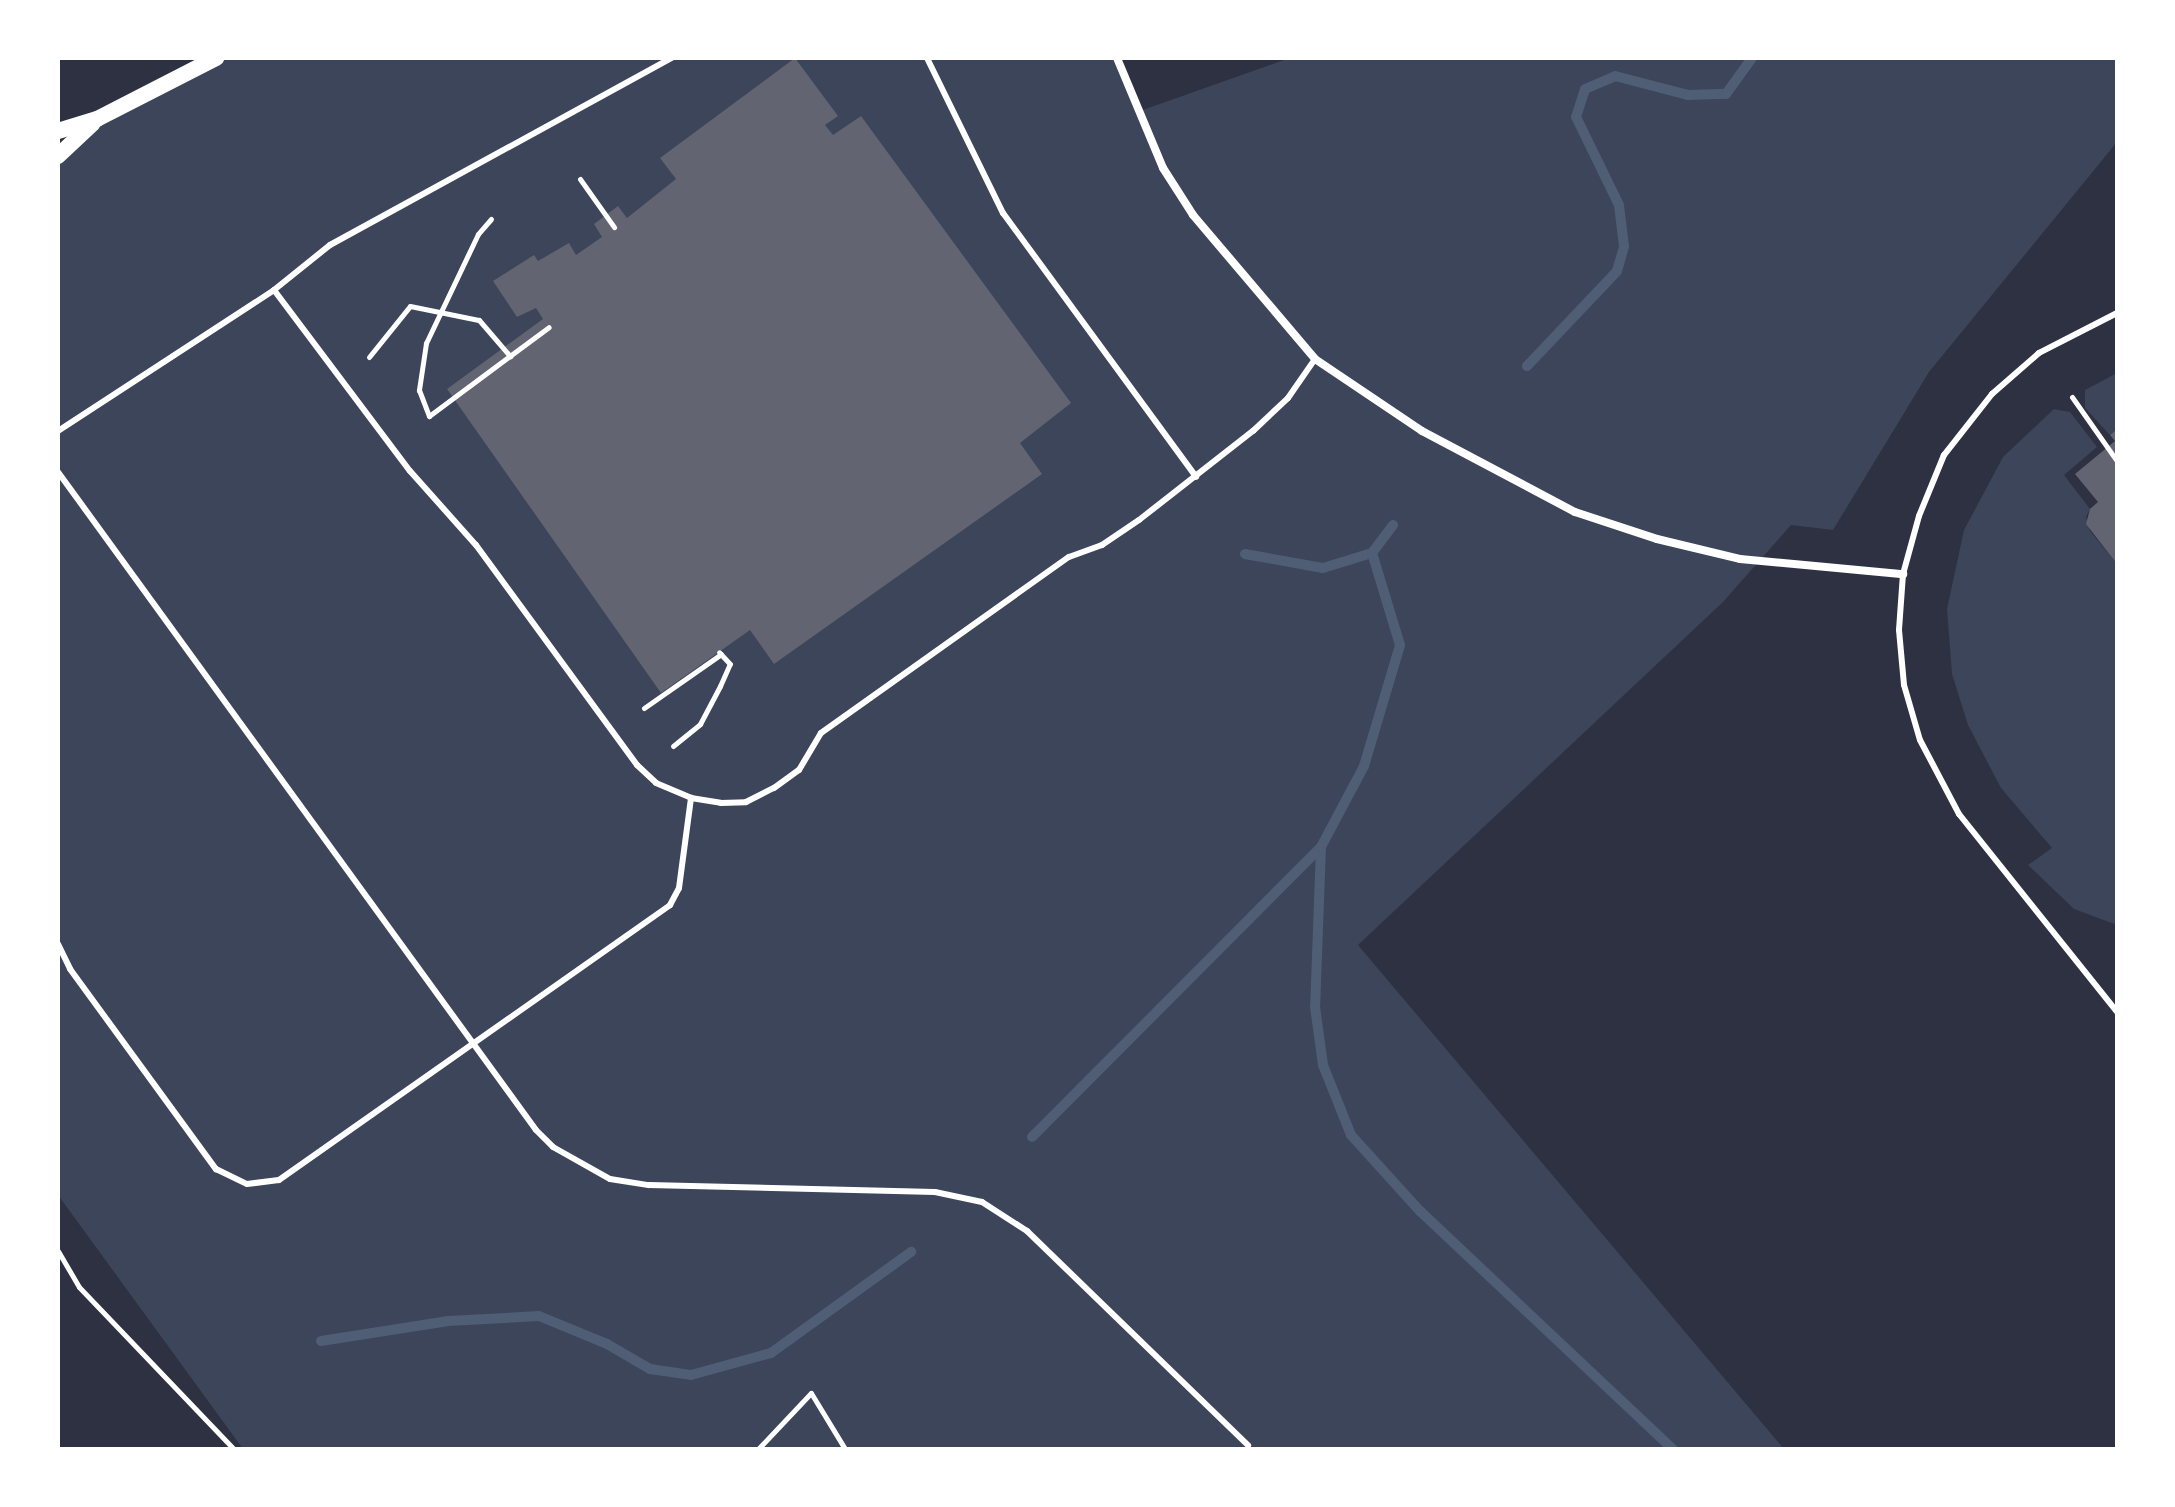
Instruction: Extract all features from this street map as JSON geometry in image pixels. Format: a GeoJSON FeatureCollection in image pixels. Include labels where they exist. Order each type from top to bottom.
{"type":"FeatureCollection","features":[{"type":"Feature","properties":{"kind":"main road"},"geometry":{"type":"LineString","coordinates":[[58,131],[97,119],[216,58]]}},
{"type":"Feature","properties":{"kind":"main road"},"geometry":{"type":"LineString","coordinates":[[58,156],[97,119]]}},
{"type":"Feature","properties":{"kind":"street"},"geometry":{"type":"LineString","coordinates":[[1117,58],[1163,168],[1193,215],[1315,359],[1422,431],[1575,512],[1740,559],[1903,574]]}},
{"type":"Feature","properties":{"kind":"lane"},"geometry":{"type":"LineString","coordinates":[[58,431],[274,290],[330,245],[672,58]]}},
{"type":"Feature","properties":{"kind":"lane"},"geometry":{"type":"LineString","coordinates":[[927,58],[1003,213],[1196,477]]}},
{"type":"Feature","properties":{"kind":"lane"},"geometry":{"type":"LineString","coordinates":[[274,290],[410,471],[476,545],[637,765],[656,783],[691,798],[746,802],[774,788],[799,770],[821,733],[1045,573],[1102,545],[1196,477],[1288,398],[1315,359]]}},
{"type":"Feature","properties":{"kind":"lane"},"geometry":{"type":"LineString","coordinates":[[2117,313],[2039,353],[1992,394],[1944,455],[1919,516],[1903,574],[1899,630],[1904,685],[1920,740],[1959,814],[2117,1012]]}},
{"type":"Feature","properties":{"kind":"lane"},"geometry":{"type":"LineString","coordinates":[[58,472],[474,1046],[536,1130],[553,1147],[610,1179],[676,1187],[935,1192],[961,1195],[1006,1214],[1248,1445]]}},
{"type":"Feature","properties":{"kind":"lane"},"geometry":{"type":"LineString","coordinates":[[58,944],[70,969],[216,1169],[247,1184],[279,1180],[474,1046],[670,905],[679,888],[691,798]]}},
{"type":"Feature","properties":{"kind":"path"},"geometry":{"type":"LineString","coordinates":[[580,179],[614,227]]}},
{"type":"Feature","properties":{"kind":"path"},"geometry":{"type":"LineString","coordinates":[[491,219],[478,234],[442,310],[420,368],[419,390],[429,416],[549,327]]}},
{"type":"Feature","properties":{"kind":"path"},"geometry":{"type":"LineString","coordinates":[[369,357],[410,306],[442,310],[479,320],[510,356]]}},
{"type":"Feature","properties":{"kind":"path"},"geometry":{"type":"LineString","coordinates":[[2072,397],[2117,461]]}},
{"type":"Feature","properties":{"kind":"path"},"geometry":{"type":"LineString","coordinates":[[644,708],[720,653],[730,664],[700,724],[673,746]]}},
{"type":"Feature","properties":{"kind":"path"},"geometry":{"type":"LineString","coordinates":[[58,1251],[79,1287],[234,1449]]}},
{"type":"Feature","properties":{"kind":"path"},"geometry":{"type":"LineString","coordinates":[[758,1449],[811,1393],[845,1449]]}},
{"type":"Feature","properties":{"kind":"shaded area"},"geometry":{"type":"Polygon","coordinates":[[[216,58],[1117,58],[1137,112],[1290,58],[2117,58],[2117,142],[1929,372],[1833,530],[1791,525],[1723,602],[1358,945],[1784,1449],[243,1449],[58,1195],[58,156],[97,119],[216,58]]]}},
{"type":"Feature","properties":{"kind":"shaded area"},"geometry":{"type":"Polygon","coordinates":[[[2117,373],[2117,429],[2110,435],[2085,408],[2085,390],[2117,373]]]}},
{"type":"Feature","properties":{"kind":"shaded area"},"geometry":{"type":"Polygon","coordinates":[[[2054,409],[2070,412],[2097,447],[2064,475],[2090,509],[2086,517],[2090,531],[2117,564],[2117,925],[2074,909],[2028,865],[2052,848],[2001,788],[1968,725],[1952,674],[1947,609],[1964,530],[2003,457],[2054,409]]]}},
{"type":"Feature","properties":{"kind":"building"},"geometry":{"type":"Polygon","coordinates":[[[795,58],[838,116],[825,125],[833,135],[861,116],[1071,403],[1020,443],[1042,474],[774,664],[750,630],[661,693],[447,389],[543,319],[536,308],[517,317],[493,281],[534,255],[538,261],[569,243],[576,255],[602,237],[594,224],[618,206],[627,218],[676,179],[660,158],[795,58]]]}},
{"type":"Feature","properties":{"kind":"building"},"geometry":{"type":"Polygon","coordinates":[[[2117,429],[2117,564],[2086,524],[2090,509],[2098,502],[2075,474],[2115,441],[2110,435],[2117,429]]]}},
{"type":"Feature","properties":{"kind":"waterway"},"geometry":{"type":"LineString","coordinates":[[1527,366],[1617,271],[1624,246],[1619,205],[1576,117],[1585,89],[1615,76],[1688,95],[1726,94],[1752,58]]}},
{"type":"Feature","properties":{"kind":"waterway"},"geometry":{"type":"LineString","coordinates":[[1032,1137],[1321,847],[1364,766],[1400,645],[1372,553],[1393,525]]}},
{"type":"Feature","properties":{"kind":"waterway"},"geometry":{"type":"LineString","coordinates":[[1245,554],[1323,568],[1372,553]]}},
{"type":"Feature","properties":{"kind":"waterway"},"geometry":{"type":"LineString","coordinates":[[1321,847],[1315,1007],[1323,1065],[1351,1135],[1420,1211],[1673,1449]]}},
{"type":"Feature","properties":{"kind":"waterway"},"geometry":{"type":"LineString","coordinates":[[321,1341],[448,1321],[539,1316],[607,1344],[650,1369],[691,1375],[771,1353],[911,1252]]}}]}
